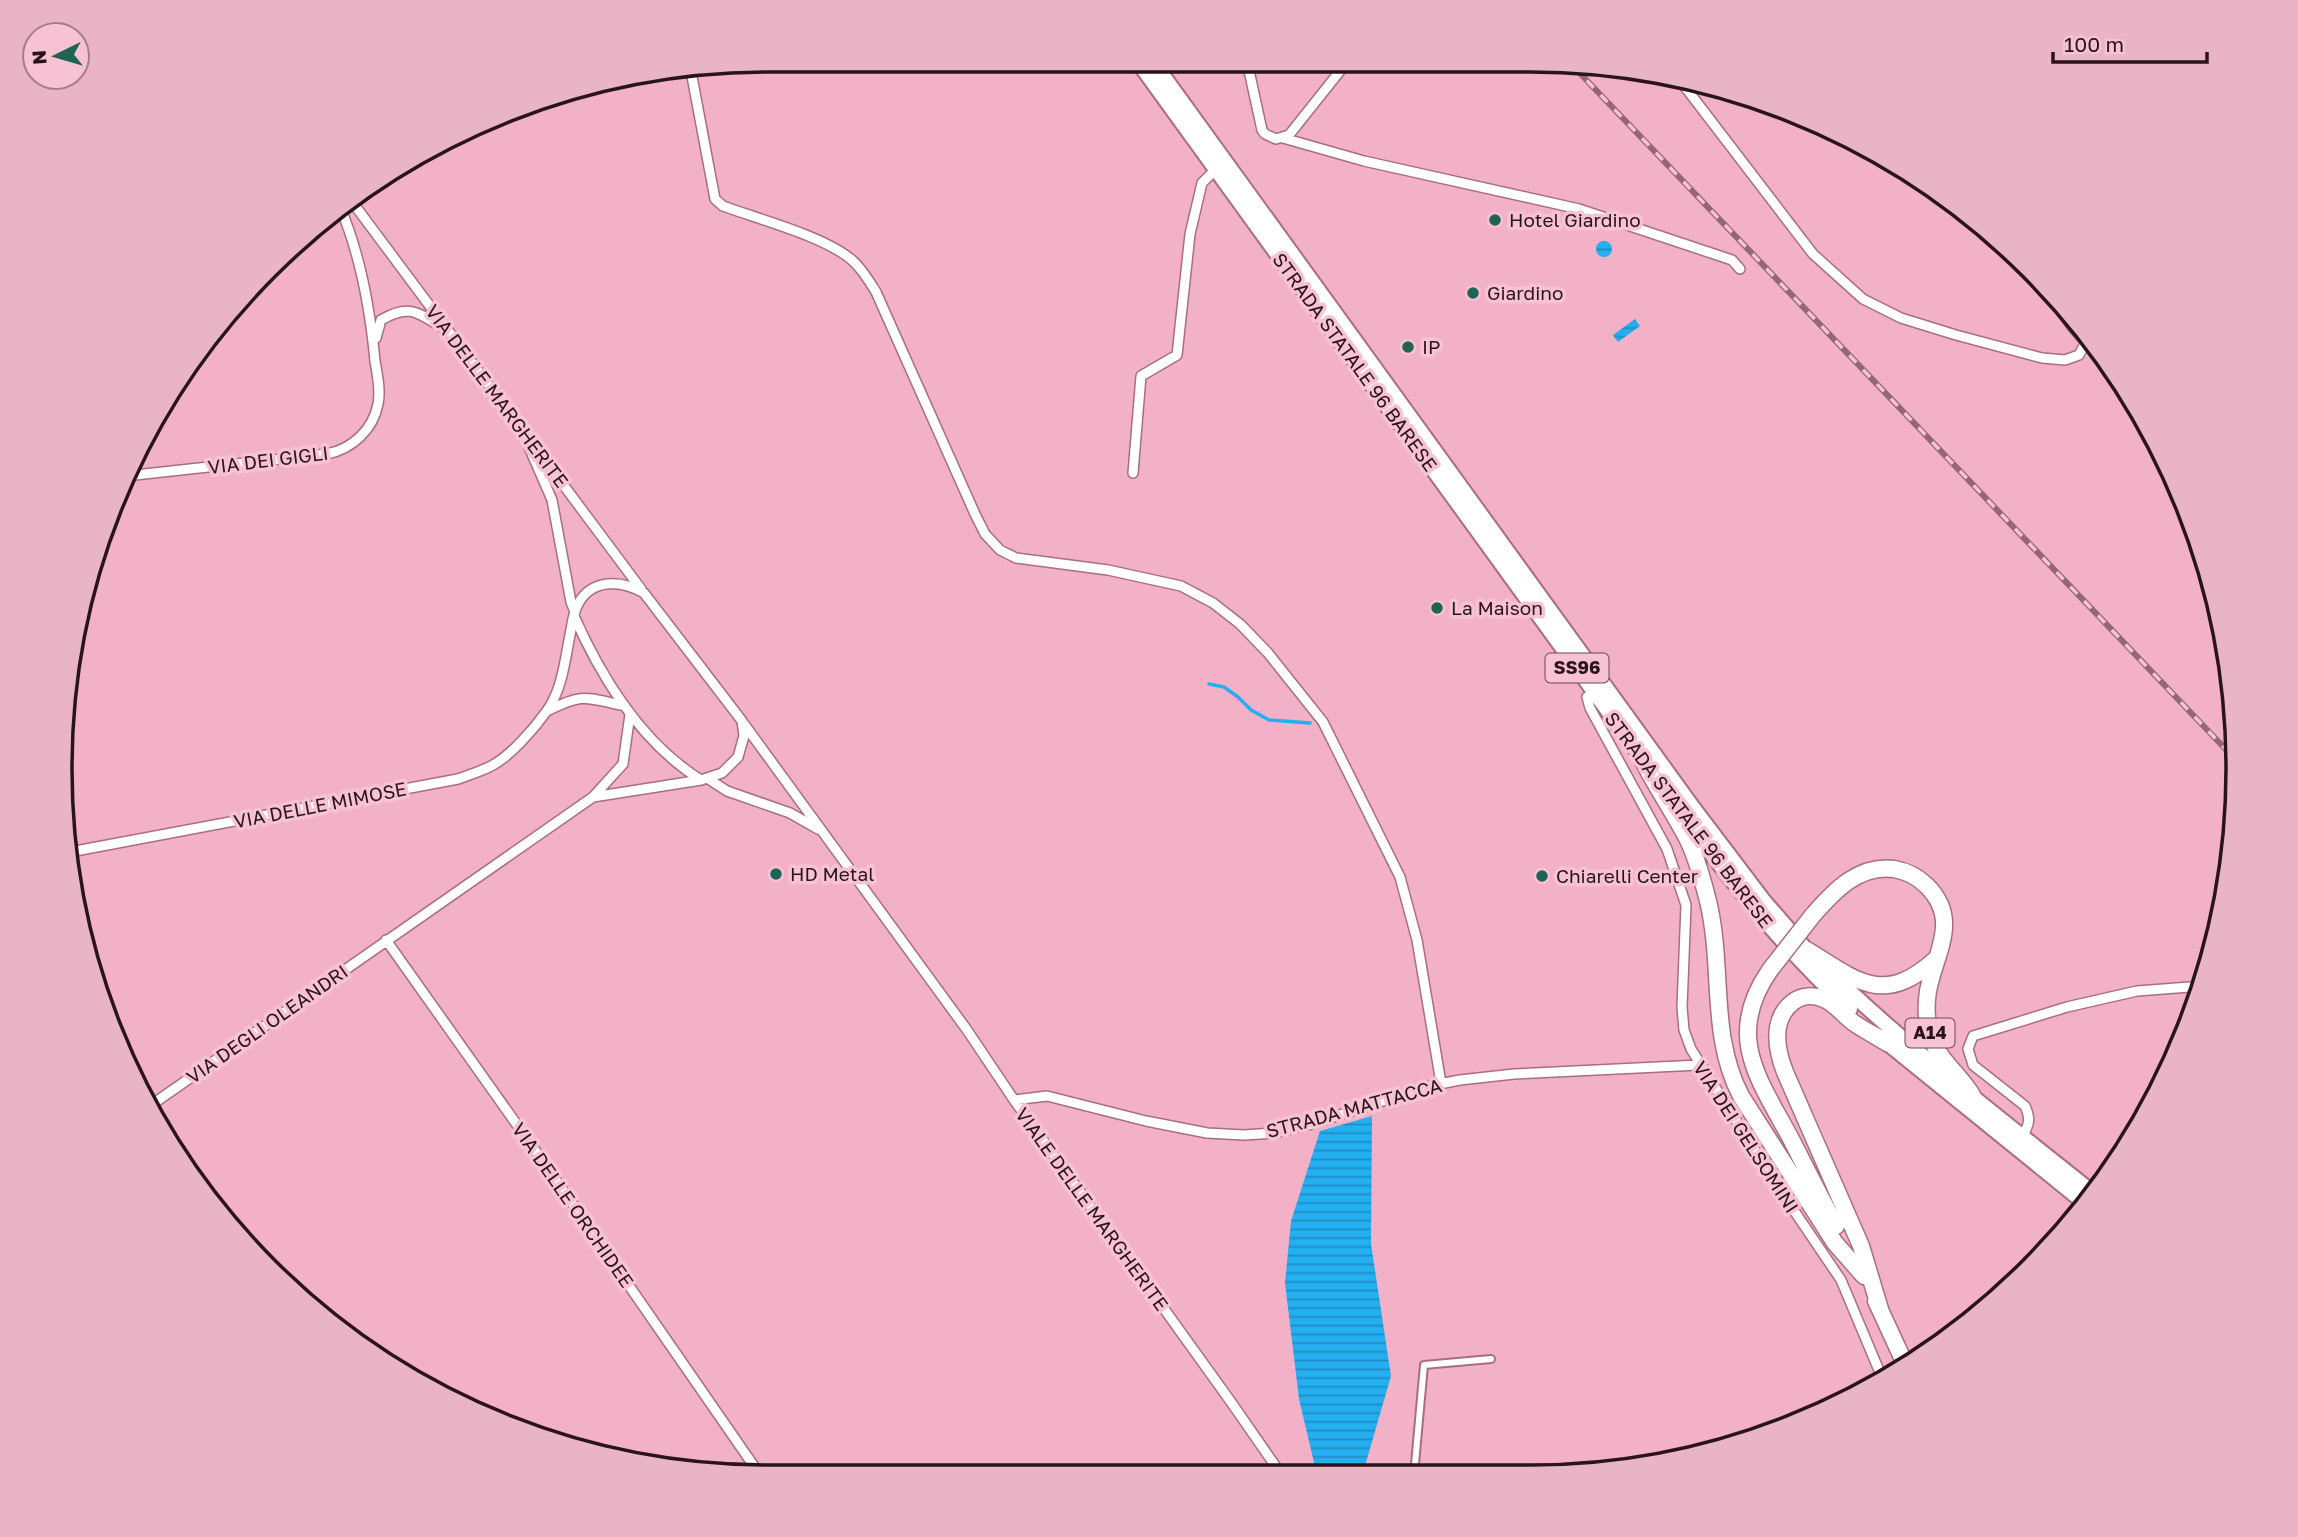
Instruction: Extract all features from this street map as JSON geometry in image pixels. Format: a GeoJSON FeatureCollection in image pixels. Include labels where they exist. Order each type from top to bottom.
{"type":"FeatureCollection","features":[{"type":"Feature","properties":{"kind":"highway"},"geometry":{"type":"LineString","coordinates":[[1640,755],[1658,792],[1689,843],[1708,901],[1716,947],[1723,1044],[1732,1078],[1741,1097],[1835,1243],[1864,1276]]}},
{"type":"Feature","properties":{"kind":"highway"},"geometry":{"type":"LineString","coordinates":[[1807,950],[1869,984],[1885,986],[1909,981],[1936,958],[1944,937],[1942,911],[1932,891],[1923,881],[1905,872],[1885,868],[1862,873],[1843,884],[1813,915],[1759,985],[1749,1013],[1747,1035],[1753,1065],[1762,1087],[1864,1276],[1902,1357]]}},
{"type":"Feature","properties":{"kind":"highway","name":"A14"},"geometry":{"type":"LineString","coordinates":[[1936,958],[1927,993],[1929,1031],[1937,1053],[1962,1079],[1972,1095]]}},
{"type":"Feature","properties":{"kind":"highway"},"geometry":{"type":"LineString","coordinates":[[1880,1309],[1861,1246],[1782,1065],[1777,1032],[1784,1010],[1798,999],[1813,996],[1831,1003],[1854,1023],[1886,1043]]}},
{"type":"Feature","properties":{"kind":"main road","name":"STRADA STATALE 96 BARESE"},"geometry":{"type":"LineString","coordinates":[[1145,72],[1733,884],[1766,924],[1827,989],[1886,1043],[2078,1198]]}},
{"type":"Feature","properties":{"kind":"main road","name":"STRADA STATALE 96 BARESE"},"geometry":{"type":"LineString","coordinates":[[1160,72],[1691,805],[1763,900],[1807,950],[1873,1014],[2086,1187]]}},
{"type":"Feature","properties":{"kind":"street"},"geometry":{"type":"LineString","coordinates":[[1249,72],[1262,130],[1276,139],[1289,135],[1339,72]]}},
{"type":"Feature","properties":{"kind":"street"},"geometry":{"type":"LineString","coordinates":[[692,76],[715,199],[723,206],[825,243],[842,252],[860,268],[876,292],[985,534],[1000,550],[1016,558],[1108,570],[1181,586],[1213,603],[1240,624],[1268,653],[1323,722],[1399,877],[1417,940],[1441,1083]]}},
{"type":"Feature","properties":{"kind":"street"},"geometry":{"type":"LineString","coordinates":[[1687,90],[1812,254],[1863,299],[1901,318],[2042,358],[2065,360],[2080,355],[2084,347]]}},
{"type":"Feature","properties":{"kind":"street"},"geometry":{"type":"LineString","coordinates":[[1283,138],[1364,162],[1579,209],[1732,260],[1740,269]]}},
{"type":"Feature","properties":{"kind":"street"},"geometry":{"type":"LineString","coordinates":[[1133,473],[1141,376],[1177,355],[1190,234],[1202,183],[1216,169]]}},
{"type":"Feature","properties":{"kind":"street","name":"VIA DELLE MARGHERITE"},"geometry":{"type":"LineString","coordinates":[[356,207],[516,424],[742,721],[904,944]]}},
{"type":"Feature","properties":{"kind":"street","name":"VIA DEI GIGLI"},"geometry":{"type":"LineString","coordinates":[[138,474],[327,454],[349,446],[369,427],[379,401],[374,354],[358,257],[343,216]]}},
{"type":"Feature","properties":{"kind":"street","name":"VIA DEI GIGLI"},"geometry":{"type":"LineString","coordinates":[[374,354],[376,332],[381,320],[390,315],[421,312],[448,331]]}},
{"type":"Feature","properties":{"kind":"street"},"geometry":{"type":"LineString","coordinates":[[516,424],[552,500],[574,614],[602,672],[627,710],[672,761],[727,790],[790,814],[823,831]]}},
{"type":"Feature","properties":{"kind":"street"},"geometry":{"type":"LineString","coordinates":[[547,711],[561,678],[578,603],[591,590],[617,582],[631,585],[644,593]]}},
{"type":"Feature","properties":{"kind":"street","name":"VIA DEI GELSOMINI"},"geometry":{"type":"LineString","coordinates":[[1594,693],[1587,698],[1590,708],[1667,849],[1686,905],[1682,1007],[1684,1030],[1699,1065],[1841,1280],[1879,1371]]}},
{"type":"Feature","properties":{"kind":"street"},"geometry":{"type":"LineString","coordinates":[[547,711],[571,699],[593,697],[627,710]]}},
{"type":"Feature","properties":{"kind":"street"},"geometry":{"type":"LineString","coordinates":[[593,797],[623,764],[627,710]]}},
{"type":"Feature","properties":{"kind":"street","name":"VIA DELLE MIMOSE"},"geometry":{"type":"LineString","coordinates":[[77,851],[458,779],[493,765],[513,749],[547,711]]}},
{"type":"Feature","properties":{"kind":"street"},"geometry":{"type":"LineString","coordinates":[[593,797],[704,779],[722,773],[738,757],[744,736],[742,721]]}},
{"type":"Feature","properties":{"kind":"street","name":"VIA DEGLI OLEANDRI"},"geometry":{"type":"LineString","coordinates":[[157,1101],[593,797]]}},
{"type":"Feature","properties":{"kind":"street","name":"VIA DELLE ORCHIDEE"},"geometry":{"type":"LineString","coordinates":[[386,940],[753,1465]]}},
{"type":"Feature","properties":{"kind":"street","name":"VIALE DELLE MARGHERITE"},"geometry":{"type":"LineString","coordinates":[[904,944],[1274,1465]]}},
{"type":"Feature","properties":{"kind":"street"},"geometry":{"type":"LineString","coordinates":[[2023,1136],[2030,1122],[2029,1113],[2025,1106],[1973,1065],[1968,1049],[1973,1036],[2067,1007],[2137,991],[2191,987]]}},
{"type":"Feature","properties":{"kind":"street","name":"STRADA MATTACCA"},"geometry":{"type":"LineString","coordinates":[[1014,1100],[1047,1096],[1146,1121],[1207,1133],[1244,1135],[1274,1133],[1312,1124],[1441,1083],[1514,1074],[1699,1065]]}},
{"type":"Feature","properties":{"kind":"street"},"geometry":{"type":"LineString","coordinates":[[1416,1465],[1424,1365],[1491,1359]]}},
{"type":"Feature","properties":{"kind":"water"},"geometry":{"type":"Polygon","coordinates":[[[1604,241],[1610,243],[1610,255],[1604,257],[1598,255],[1596,249],[1598,243],[1604,241]]]}},
{"type":"Feature","properties":{"kind":"water"},"geometry":{"type":"Polygon","coordinates":[[[1635,319],[1640,326],[1618,342],[1613,335],[1635,319]]]}},
{"type":"Feature","properties":{"kind":"water"},"geometry":{"type":"Polygon","coordinates":[[[1372,1116],[1371,1244],[1391,1376],[1365,1465],[1315,1465],[1299,1399],[1285,1283],[1291,1221],[1320,1131],[1372,1116]]]}},
{"type":"Feature","properties":{"kind":"waterway"},"geometry":{"type":"LineString","coordinates":[[1209,684],[1224,687],[1251,710],[1269,720],[1310,723]]}},
{"type":"Feature","properties":{"kind":"railway"},"geometry":{"type":"LineString","coordinates":[[1580,74],[2226,749]]}},
{"type":"Feature","properties":{"kind":"place","name":"Hotel Giardino"},"geometry":{"type":"Point","coordinates":[1495,220]}},
{"type":"Feature","properties":{"kind":"place","name":"Giardino"},"geometry":{"type":"Point","coordinates":[1473,293]}},
{"type":"Feature","properties":{"kind":"place","name":"IP"},"geometry":{"type":"Point","coordinates":[1408,347]}},
{"type":"Feature","properties":{"kind":"place","name":"La Maison"},"geometry":{"type":"Point","coordinates":[1437,608]}},
{"type":"Feature","properties":{"kind":"place","name":"HD Metal"},"geometry":{"type":"Point","coordinates":[776,874]}},
{"type":"Feature","properties":{"kind":"place","name":"Chiarelli Center"},"geometry":{"type":"Point","coordinates":[1542,876]}}]}
